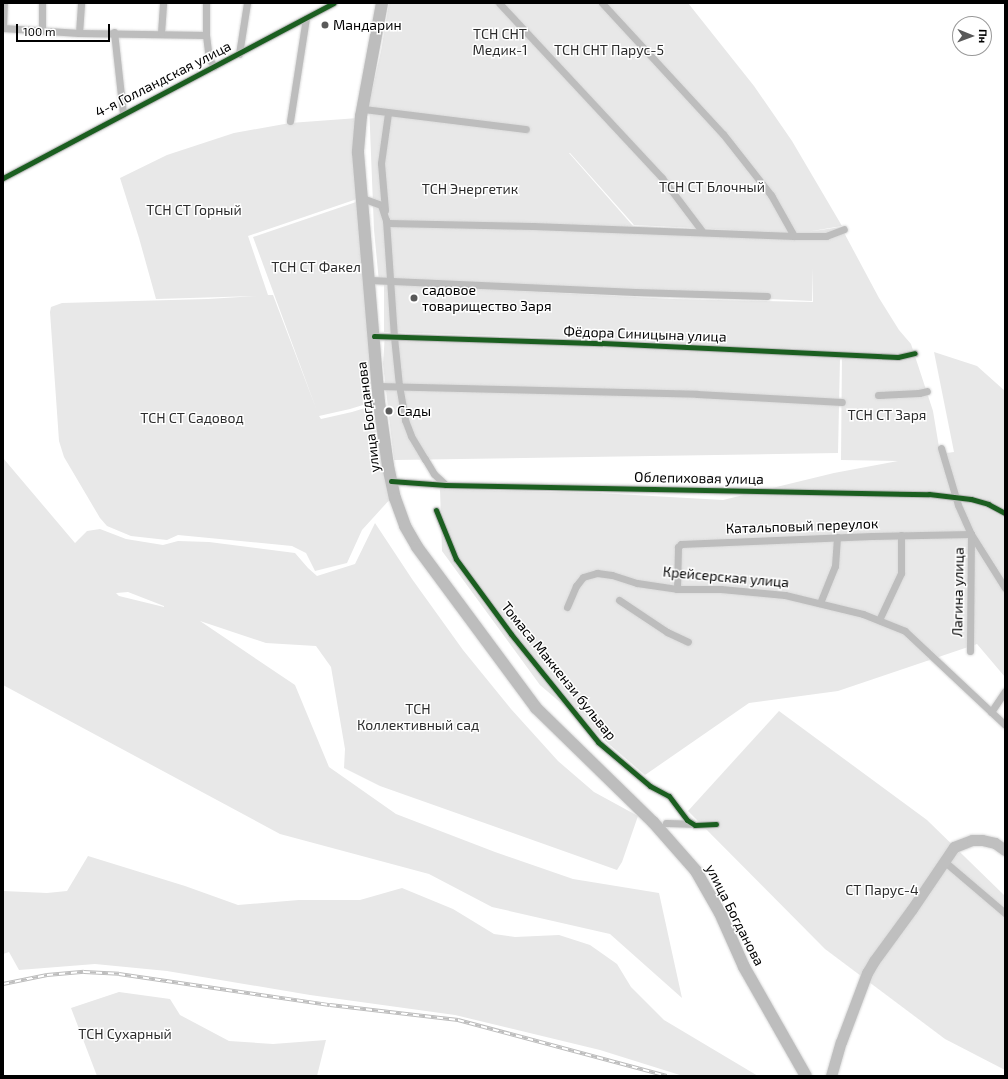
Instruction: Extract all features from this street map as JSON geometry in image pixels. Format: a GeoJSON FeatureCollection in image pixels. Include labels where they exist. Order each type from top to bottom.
{"type":"FeatureCollection","features":[{"type":"Feature","properties":{"kind":"main road","name":"улица Богданова"},"geometry":{"type":"LineString","coordinates":[[382,3],[362,109],[358,153],[378,386],[390,481],[405,526],[417,547],[524,694],[549,723],[653,822],[696,871],[720,912],[744,967],[806,1076]]}},
{"type":"Feature","properties":{"kind":"street"},"geometry":{"type":"LineString","coordinates":[[4,3],[3,28],[79,33],[114,32],[206,35]]}},
{"type":"Feature","properties":{"kind":"street"},"geometry":{"type":"LineString","coordinates":[[42,3],[42,30]]}},
{"type":"Feature","properties":{"kind":"street"},"geometry":{"type":"LineString","coordinates":[[79,33],[81,3]]}},
{"type":"Feature","properties":{"kind":"street"},"geometry":{"type":"LineString","coordinates":[[161,34],[163,3]]}},
{"type":"Feature","properties":{"kind":"street"},"geometry":{"type":"LineString","coordinates":[[206,3],[206,35],[209,58],[214,66]]}},
{"type":"Feature","properties":{"kind":"street"},"geometry":{"type":"LineString","coordinates":[[239,54],[247,3]]}},
{"type":"Feature","properties":{"kind":"street","name":"4-я Голландская улица"},"geometry":{"type":"LineString","coordinates":[[3,178],[123,113],[239,54],[334,3]]}},
{"type":"Feature","properties":{"kind":"street"},"geometry":{"type":"LineString","coordinates":[[499,3],[662,178],[702,231]]}},
{"type":"Feature","properties":{"kind":"street"},"geometry":{"type":"LineString","coordinates":[[602,3],[723,134],[771,195],[794,236]]}},
{"type":"Feature","properties":{"kind":"street"},"geometry":{"type":"LineString","coordinates":[[290,121],[306,18]]}},
{"type":"Feature","properties":{"kind":"street"},"geometry":{"type":"LineString","coordinates":[[114,32],[123,113]]}},
{"type":"Feature","properties":{"kind":"street"},"geometry":{"type":"LineString","coordinates":[[362,109],[526,129]]}},
{"type":"Feature","properties":{"kind":"street"},"geometry":{"type":"LineString","coordinates":[[388,113],[381,162],[387,224],[394,338],[399,385],[406,420],[411,436],[434,474],[446,485]]}},
{"type":"Feature","properties":{"kind":"street"},"geometry":{"type":"LineString","coordinates":[[362,198],[381,205],[387,224]]}},
{"type":"Feature","properties":{"kind":"street"},"geometry":{"type":"LineString","coordinates":[[387,224],[534,226],[702,231],[794,236],[826,236],[844,229]]}},
{"type":"Feature","properties":{"kind":"street"},"geometry":{"type":"LineString","coordinates":[[370,280],[390,279],[636,292],[767,296]]}},
{"type":"Feature","properties":{"kind":"street","name":"Фёдора Синицына улица"},"geometry":{"type":"LineString","coordinates":[[374,336],[394,338],[602,343],[898,357],[915,353]]}},
{"type":"Feature","properties":{"kind":"street"},"geometry":{"type":"LineString","coordinates":[[378,386],[399,385],[697,394],[842,402]]}},
{"type":"Feature","properties":{"kind":"street"},"geometry":{"type":"LineString","coordinates":[[878,395],[919,393],[927,391]]}},
{"type":"Feature","properties":{"kind":"street"},"geometry":{"type":"LineString","coordinates":[[941,448],[955,496],[972,534],[1005,588]]}},
{"type":"Feature","properties":{"kind":"street","name":"Облепиховая улица"},"geometry":{"type":"LineString","coordinates":[[390,481],[446,485],[955,496],[988,504],[1005,513]]}},
{"type":"Feature","properties":{"kind":"street","name":"Томаса Маккензи бульвар"},"geometry":{"type":"LineString","coordinates":[[436,510],[456,559],[552,686],[598,742],[650,786],[669,796],[687,820],[696,825]]}},
{"type":"Feature","properties":{"kind":"street","name":"Катальповый переулок"},"geometry":{"type":"LineString","coordinates":[[677,589],[678,547],[681,544],[837,537],[972,534]]}},
{"type":"Feature","properties":{"kind":"street","name":"Лагина улица"},"geometry":{"type":"LineString","coordinates":[[970,651],[972,534]]}},
{"type":"Feature","properties":{"kind":"street"},"geometry":{"type":"LineString","coordinates":[[879,620],[901,573],[901,535]]}},
{"type":"Feature","properties":{"kind":"street"},"geometry":{"type":"LineString","coordinates":[[820,603],[835,566],[837,537]]}},
{"type":"Feature","properties":{"kind":"street","name":"Крейсерская улица"},"geometry":{"type":"LineString","coordinates":[[567,607],[576,586],[583,577],[597,573],[612,575],[637,583],[677,589],[721,589],[785,594],[863,614],[905,631],[1005,725]]}},
{"type":"Feature","properties":{"kind":"street"},"geometry":{"type":"LineString","coordinates":[[619,600],[667,632],[688,642]]}},
{"type":"Feature","properties":{"kind":"street"},"geometry":{"type":"LineString","coordinates":[[991,712],[1005,691]]}},
{"type":"Feature","properties":{"kind":"street"},"geometry":{"type":"LineString","coordinates":[[666,823],[696,825],[716,824]]}},
{"type":"Feature","properties":{"kind":"street"},"geometry":{"type":"LineString","coordinates":[[831,1076],[841,1042],[867,973],[889,938],[945,862],[954,847],[972,840],[982,840],[995,843],[1005,850]]}},
{"type":"Feature","properties":{"kind":"street"},"geometry":{"type":"LineString","coordinates":[[945,862],[1005,913]]}},
{"type":"Feature","properties":{"kind":"green space"},"geometry":{"type":"Polygon","coordinates":[[[389,3],[688,3],[754,86],[792,141],[842,226],[806,232],[841,227],[879,298],[899,330],[911,344],[933,411],[939,454],[954,452],[934,352],[977,366],[1005,391],[1005,677],[977,644],[838,691],[749,703],[645,775],[540,685],[442,551],[440,489],[599,493],[723,500],[834,473],[898,461],[841,460],[842,352],[601,339],[384,332],[384,284],[673,299],[813,302],[812,268],[812,301],[379,282],[374,230],[369,104],[381,51],[389,3]],[[570,153],[633,226],[791,233],[634,225],[570,153]]]}},
{"type":"Feature","properties":{"kind":"green space","name":"ТСН СТ Садовод"},"geometry":{"type":"Polygon","coordinates":[[[358,118],[357,199],[248,236],[268,295],[273,295],[317,411],[253,237],[359,201],[376,401],[319,416],[321,419],[378,404],[392,497],[362,530],[347,563],[315,571],[306,553],[292,546],[178,535],[167,540],[131,536],[107,526],[100,518],[64,457],[59,441],[50,312],[51,307],[62,303],[208,299],[256,296],[156,299],[120,178],[167,155],[234,133],[290,123],[358,118]]]}},
{"type":"Feature","properties":{"kind":"green space"},"geometry":{"type":"Polygon","coordinates":[[[385,334],[840,357],[838,453],[394,460],[383,364],[385,334]]]}},
{"type":"Feature","properties":{"kind":"green space","name":"ТСН Коллективный сад"},"geometry":{"type":"Polygon","coordinates":[[[3,458],[75,543],[87,531],[100,529],[126,539],[163,545],[178,541],[209,542],[295,553],[317,576],[355,564],[375,523],[412,579],[463,650],[511,709],[558,761],[594,792],[638,816],[622,862],[617,870],[380,786],[344,768],[345,749],[331,667],[316,646],[266,643],[200,621],[295,685],[329,767],[396,814],[495,852],[573,879],[659,893],[682,998],[610,934],[492,907],[429,874],[280,834],[3,685],[3,458]],[[128,592],[116,593],[119,596],[164,606],[128,592]]]}},
{"type":"Feature","properties":{"kind":"green space","name":"СТ Парус-4"},"geometry":{"type":"Polygon","coordinates":[[[779,711],[927,820],[1005,896],[1005,1070],[945,1039],[825,949],[688,811],[779,711]]]}},
{"type":"Feature","properties":{"kind":"green space"},"geometry":{"type":"Polygon","coordinates":[[[88,856],[185,886],[238,905],[299,900],[360,900],[402,888],[453,909],[494,934],[515,937],[559,935],[590,945],[617,964],[631,987],[664,1020],[758,1076],[683,1076],[600,1050],[455,1015],[310,995],[167,971],[95,964],[19,970],[9,952],[3,954],[3,891],[47,893],[67,891],[88,856]]]}},
{"type":"Feature","properties":{"kind":"green space","name":"ТСН Сухарный"},"geometry":{"type":"Polygon","coordinates":[[[119,992],[170,999],[180,1015],[229,1041],[273,1044],[326,1040],[317,1076],[97,1076],[71,1008],[119,992]]]}},
{"type":"Feature","properties":{"kind":"railway"},"geometry":{"type":"LineString","coordinates":[[3,984],[47,975],[84,972],[119,974],[330,1005],[458,1020],[667,1076]]}},
{"type":"Feature","properties":{"kind":"cycle path"},"geometry":{"type":"LineString","coordinates":[[3,178],[334,3]]}},
{"type":"Feature","properties":{"kind":"cycle path"},"geometry":{"type":"LineString","coordinates":[[374,336],[602,343],[898,357],[915,353]]}},
{"type":"Feature","properties":{"kind":"cycle path"},"geometry":{"type":"LineString","coordinates":[[391,481],[446,485],[929,494],[971,499],[988,504],[1005,513]]}},
{"type":"Feature","properties":{"kind":"cycle path"},"geometry":{"type":"LineString","coordinates":[[436,510],[456,559],[511,634],[598,742],[650,786],[669,796],[687,820],[695,825],[716,824]]}},
{"type":"Feature","properties":{"kind":"place","name":"Мандарин"},"geometry":{"type":"Point","coordinates":[325,25]}},
{"type":"Feature","properties":{"kind":"place","name":"садовое товарищество Заря"},"geometry":{"type":"Point","coordinates":[414,298]}},
{"type":"Feature","properties":{"kind":"place","name":"Сады"},"geometry":{"type":"Point","coordinates":[389,411]}},
{"type":"Feature","properties":{"kind":"park label","name":"ТСН СНТ Медик-1"},"geometry":{"type":"Point","coordinates":[500,42]}},
{"type":"Feature","properties":{"kind":"park label","name":"ТСН СНТ Парус-5"},"geometry":{"type":"Point","coordinates":[609,50]}},
{"type":"Feature","properties":{"kind":"park label","name":"ТСН СТ Блочный"},"geometry":{"type":"Point","coordinates":[712,187]}},
{"type":"Feature","properties":{"kind":"park label","name":"ТСН Энергетик"},"geometry":{"type":"Point","coordinates":[470,189]}},
{"type":"Feature","properties":{"kind":"park label","name":"ТСН СТ Горный"},"geometry":{"type":"Point","coordinates":[194,210]}},
{"type":"Feature","properties":{"kind":"park label","name":"ТСН СТ Факел"},"geometry":{"type":"Point","coordinates":[316,267]}},
{"type":"Feature","properties":{"kind":"park label","name":"ТСН СТ Заря"},"geometry":{"type":"Point","coordinates":[887,415]}}]}
